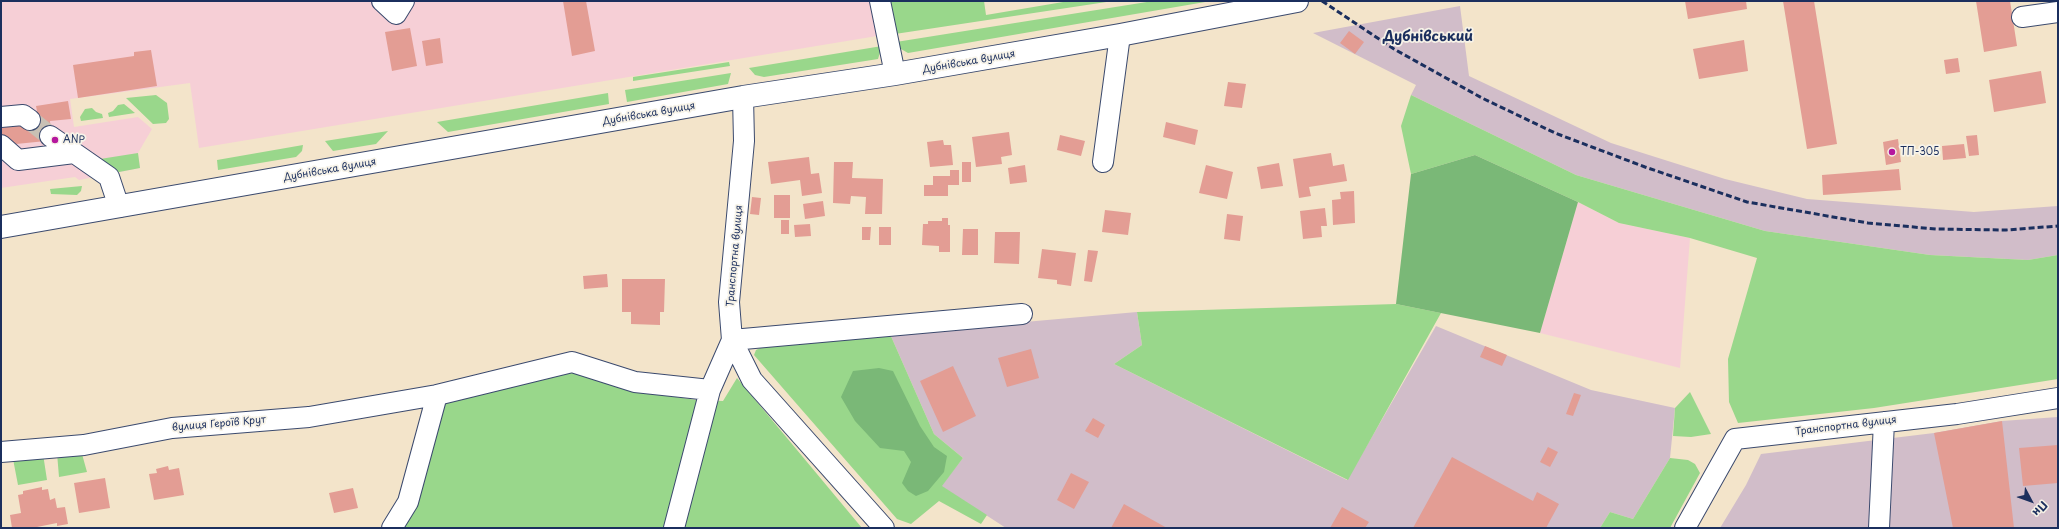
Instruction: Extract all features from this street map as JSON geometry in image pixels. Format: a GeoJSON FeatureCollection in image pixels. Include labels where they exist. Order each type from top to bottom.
{"type":"FeatureCollection","features":[{"type":"Feature","properties":{"kind":"main road","name":"Дубнівська вулиця"},"geometry":{"type":"LineString","coordinates":[[1,227],[743,97],[896,74],[1120,36],[1264,4],[1297,1]]}},
{"type":"Feature","properties":{"kind":"street"},"geometry":{"type":"LineString","coordinates":[[382,1],[396,14],[404,1]]}},
{"type":"Feature","properties":{"kind":"street"},"geometry":{"type":"LineString","coordinates":[[880,1],[896,74]]}},
{"type":"Feature","properties":{"kind":"street"},"geometry":{"type":"LineString","coordinates":[[2022,18],[2058,12]]}},
{"type":"Feature","properties":{"kind":"street"},"geometry":{"type":"LineString","coordinates":[[1102,162],[1120,36]]}},
{"type":"Feature","properties":{"kind":"street","name":"Транспортна вулиця"},"geometry":{"type":"LineString","coordinates":[[743,97],[744,141],[730,302],[732,340],[752,380],[884,528]]}},
{"type":"Feature","properties":{"kind":"street"},"geometry":{"type":"LineString","coordinates":[[1,117],[23,115],[30,120]]}},
{"type":"Feature","properties":{"kind":"street"},"geometry":{"type":"LineString","coordinates":[[50,136],[109,177],[119,207]]}},
{"type":"Feature","properties":{"kind":"street"},"geometry":{"type":"LineString","coordinates":[[1,145],[18,160],[74,153]]}},
{"type":"Feature","properties":{"kind":"street"},"geometry":{"type":"LineString","coordinates":[[674,528],[710,390],[732,340],[1022,314]]}},
{"type":"Feature","properties":{"kind":"street","name":"вулиця Героїв Крут"},"geometry":{"type":"LineString","coordinates":[[1,452],[84,445],[172,428],[309,417],[437,395],[572,362],[635,382],[710,390]]}},
{"type":"Feature","properties":{"kind":"street"},"geometry":{"type":"LineString","coordinates":[[392,528],[408,502],[437,395]]}},
{"type":"Feature","properties":{"kind":"street","name":"Транспортна вулиця"},"geometry":{"type":"LineString","coordinates":[[1685,528],[1735,439],[1957,414],[2058,398]]}},
{"type":"Feature","properties":{"kind":"street"},"geometry":{"type":"LineString","coordinates":[[1879,528],[1884,422]]}},
{"type":"Feature","properties":{"kind":"shaded area"},"geometry":{"type":"Polygon","coordinates":[[[1,1],[870,1],[877,36],[199,148],[190,83],[70,99],[74,127],[138,117],[152,129],[138,153],[140,168],[79,180],[75,177],[1,188],[1,1]]]}},
{"type":"Feature","properties":{"kind":"shaded area"},"geometry":{"type":"Polygon","coordinates":[[[1460,6],[1469,76],[1611,143],[1725,179],[1807,199],[1974,212],[2058,206],[2058,255],[2028,260],[1930,255],[1765,231],[1576,175],[1411,95],[1416,85],[1313,33],[1460,6]]]}},
{"type":"Feature","properties":{"kind":"shaded area"},"geometry":{"type":"Polygon","coordinates":[[[1578,202],[1619,223],[1690,238],[1680,368],[1540,333],[1578,202]]]}},
{"type":"Feature","properties":{"kind":"shaded area"},"geometry":{"type":"Polygon","coordinates":[[[1137,312],[1142,345],[1114,364],[1347,480],[1436,326],[1591,390],[1675,408],[1670,458],[1633,519],[1610,512],[1600,528],[1006,528],[941,486],[963,458],[934,434],[890,334],[1137,312]]]}},
{"type":"Feature","properties":{"kind":"shaded area"},"geometry":{"type":"Polygon","coordinates":[[[2058,417],[2058,528],[1720,528],[1746,485],[1761,454],[1934,433],[2002,421],[2058,417]]]}},
{"type":"Feature","properties":{"kind":"green space"},"geometry":{"type":"Polygon","coordinates":[[[888,1],[984,1],[986,15],[1069,1],[1113,1],[895,34],[888,1]]]}},
{"type":"Feature","properties":{"kind":"green space"},"geometry":{"type":"Polygon","coordinates":[[[1153,1],[1211,1],[908,53],[901,49],[896,42],[1153,1]]]}},
{"type":"Feature","properties":{"kind":"green space"},"geometry":{"type":"Polygon","coordinates":[[[882,46],[878,59],[764,77],[755,75],[749,68],[882,46]]]}},
{"type":"Feature","properties":{"kind":"green space"},"geometry":{"type":"Polygon","coordinates":[[[729,62],[730,66],[633,81],[633,77],[729,62]]]}},
{"type":"Feature","properties":{"kind":"green space"},"geometry":{"type":"Polygon","coordinates":[[[731,73],[728,84],[627,102],[625,90],[731,73]]]}},
{"type":"Feature","properties":{"kind":"green space"},"geometry":{"type":"Polygon","coordinates":[[[608,93],[609,104],[448,132],[437,122],[608,93]]]}},
{"type":"Feature","properties":{"kind":"green space"},"geometry":{"type":"Polygon","coordinates":[[[156,95],[167,103],[169,119],[166,123],[153,124],[126,98],[156,95]]]}},
{"type":"Feature","properties":{"kind":"green space"},"geometry":{"type":"Polygon","coordinates":[[[1411,95],[1576,175],[1765,231],[1930,255],[2028,260],[2058,255],[2058,379],[1874,408],[1738,423],[1729,402],[1728,359],[1757,258],[1690,238],[1619,223],[1578,202],[1475,155],[1411,174],[1401,126],[1411,95]]]}},
{"type":"Feature","properties":{"kind":"green space"},"geometry":{"type":"Polygon","coordinates":[[[124,104],[135,113],[109,117],[108,113],[113,111],[118,105],[124,104]]]}},
{"type":"Feature","properties":{"kind":"green space"},"geometry":{"type":"Polygon","coordinates":[[[92,108],[96,112],[102,114],[103,118],[81,121],[80,117],[85,109],[92,108]]]}},
{"type":"Feature","properties":{"kind":"green space"},"geometry":{"type":"Polygon","coordinates":[[[388,131],[376,144],[333,151],[325,141],[388,131]]]}},
{"type":"Feature","properties":{"kind":"green space"},"geometry":{"type":"Polygon","coordinates":[[[303,145],[302,151],[296,157],[218,170],[217,160],[303,145]]]}},
{"type":"Feature","properties":{"kind":"green space"},"geometry":{"type":"Polygon","coordinates":[[[138,153],[140,168],[114,173],[100,159],[138,153]]]}},
{"type":"Feature","properties":{"kind":"green space"},"geometry":{"type":"Polygon","coordinates":[[[1475,155],[1578,202],[1540,333],[1396,304],[1411,174],[1475,155]]]}},
{"type":"Feature","properties":{"kind":"green space"},"geometry":{"type":"Polygon","coordinates":[[[82,186],[81,191],[77,195],[51,194],[50,189],[82,186]]]}},
{"type":"Feature","properties":{"kind":"green space"},"geometry":{"type":"Polygon","coordinates":[[[1396,304],[1441,313],[1348,480],[1114,364],[1142,345],[1137,312],[1396,304]]]}},
{"type":"Feature","properties":{"kind":"green space"},"geometry":{"type":"Polygon","coordinates":[[[890,334],[934,434],[963,458],[942,486],[987,515],[981,524],[939,501],[911,524],[897,519],[754,355],[756,350],[762,347],[890,334]]]}},
{"type":"Feature","properties":{"kind":"green space"},"geometry":{"type":"Polygon","coordinates":[[[879,368],[893,371],[920,426],[934,447],[947,456],[944,472],[928,491],[916,496],[908,491],[902,483],[911,462],[904,451],[880,448],[855,421],[841,397],[853,371],[879,368]]]}},
{"type":"Feature","properties":{"kind":"green space"},"geometry":{"type":"Polygon","coordinates":[[[570,369],[630,390],[696,400],[723,401],[737,378],[862,528],[404,528],[415,508],[446,399],[570,369]]]}},
{"type":"Feature","properties":{"kind":"green space"},"geometry":{"type":"Polygon","coordinates":[[[1690,392],[1711,434],[1691,437],[1673,436],[1675,408],[1690,392]]]}},
{"type":"Feature","properties":{"kind":"green space"},"geometry":{"type":"Polygon","coordinates":[[[57,453],[82,454],[87,472],[59,477],[57,453]]]}},
{"type":"Feature","properties":{"kind":"green space"},"geometry":{"type":"Polygon","coordinates":[[[43,454],[47,480],[18,485],[13,459],[43,454]]]}},
{"type":"Feature","properties":{"kind":"green space"},"geometry":{"type":"Polygon","coordinates":[[[1670,458],[1688,460],[1695,464],[1700,473],[1670,528],[1600,528],[1610,512],[1633,519],[1670,458]]]}},
{"type":"Feature","properties":{"kind":"building"},"geometry":{"type":"Polygon","coordinates":[[[563,1],[586,1],[595,51],[572,56],[563,1]]]}},
{"type":"Feature","properties":{"kind":"building"},"geometry":{"type":"Polygon","coordinates":[[[1685,1],[1746,1],[1747,9],[1688,19],[1685,1]]]}},
{"type":"Feature","properties":{"kind":"building"},"geometry":{"type":"Polygon","coordinates":[[[1783,1],[1814,1],[1837,144],[1807,149],[1783,1]]]}},
{"type":"Feature","properties":{"kind":"building"},"geometry":{"type":"Polygon","coordinates":[[[1976,1],[2010,1],[2017,46],[1984,52],[1976,1]]]}},
{"type":"Feature","properties":{"kind":"building"},"geometry":{"type":"Polygon","coordinates":[[[410,28],[417,66],[392,71],[385,32],[410,28]]]}},
{"type":"Feature","properties":{"kind":"building"},"geometry":{"type":"Polygon","coordinates":[[[1349,31],[1364,42],[1355,54],[1340,43],[1349,31]]]}},
{"type":"Feature","properties":{"kind":"building"},"geometry":{"type":"Polygon","coordinates":[[[440,38],[443,63],[426,66],[422,41],[440,38]]]}},
{"type":"Feature","properties":{"kind":"building"},"geometry":{"type":"Polygon","coordinates":[[[1744,40],[1748,71],[1699,79],[1693,49],[1744,40]]]}},
{"type":"Feature","properties":{"kind":"building"},"geometry":{"type":"Polygon","coordinates":[[[151,50],[157,86],[78,98],[73,65],[134,56],[134,52],[151,50]]]}},
{"type":"Feature","properties":{"kind":"building"},"geometry":{"type":"Polygon","coordinates":[[[1958,58],[1960,72],[1946,74],[1944,60],[1958,58]]]}},
{"type":"Feature","properties":{"kind":"building"},"geometry":{"type":"Polygon","coordinates":[[[2041,71],[2046,103],[1994,112],[1989,80],[2041,71]]]}},
{"type":"Feature","properties":{"kind":"building"},"geometry":{"type":"Polygon","coordinates":[[[1228,82],[1246,84],[1242,108],[1224,106],[1228,82]]]}},
{"type":"Feature","properties":{"kind":"building"},"geometry":{"type":"Polygon","coordinates":[[[68,101],[71,119],[50,121],[51,134],[46,141],[6,145],[1,141],[1,128],[26,124],[37,111],[36,106],[68,101]]]}},
{"type":"Feature","properties":{"kind":"building"},"geometry":{"type":"Polygon","coordinates":[[[1166,122],[1198,130],[1195,145],[1163,137],[1166,122]]]}},
{"type":"Feature","properties":{"kind":"building"},"geometry":{"type":"Polygon","coordinates":[[[1009,132],[1012,155],[1001,157],[1002,164],[976,167],[972,137],[1009,132]]]}},
{"type":"Feature","properties":{"kind":"building"},"geometry":{"type":"Polygon","coordinates":[[[1060,135],[1085,141],[1081,156],[1057,150],[1060,135]]]}},
{"type":"Feature","properties":{"kind":"building"},"geometry":{"type":"Polygon","coordinates":[[[1977,135],[1979,155],[1969,156],[1966,136],[1977,135]]]}},
{"type":"Feature","properties":{"kind":"building","name":"ТП-305"},"geometry":{"type":"Polygon","coordinates":[[[1898,139],[1901,162],[1886,165],[1883,142],[1898,139]]]}},
{"type":"Feature","properties":{"kind":"building"},"geometry":{"type":"Polygon","coordinates":[[[943,140],[944,145],[951,145],[953,165],[930,167],[927,142],[943,140]]]}},
{"type":"Feature","properties":{"kind":"building"},"geometry":{"type":"Polygon","coordinates":[[[1964,144],[1966,158],[1943,160],[1942,146],[1964,144]]]}},
{"type":"Feature","properties":{"kind":"building"},"geometry":{"type":"Polygon","coordinates":[[[1331,153],[1333,166],[1344,164],[1347,181],[1309,187],[1311,196],[1299,198],[1293,159],[1331,153]]]}},
{"type":"Feature","properties":{"kind":"building"},"geometry":{"type":"Polygon","coordinates":[[[809,157],[811,174],[819,173],[822,193],[802,196],[800,180],[771,184],[768,162],[809,157]]]}},
{"type":"Feature","properties":{"kind":"building"},"geometry":{"type":"Polygon","coordinates":[[[834,162],[853,162],[852,178],[883,179],[882,214],[865,214],[866,197],[851,196],[850,204],[833,203],[834,162]]]}},
{"type":"Feature","properties":{"kind":"building"},"geometry":{"type":"Polygon","coordinates":[[[962,162],[971,162],[971,182],[962,182],[962,162]]]}},
{"type":"Feature","properties":{"kind":"building"},"geometry":{"type":"Polygon","coordinates":[[[1279,163],[1283,186],[1261,189],[1257,167],[1279,163]]]}},
{"type":"Feature","properties":{"kind":"building"},"geometry":{"type":"Polygon","coordinates":[[[1025,165],[1027,182],[1010,184],[1008,168],[1025,165]]]}},
{"type":"Feature","properties":{"kind":"building"},"geometry":{"type":"Polygon","coordinates":[[[1206,165],[1233,172],[1227,199],[1199,193],[1206,165]]]}},
{"type":"Feature","properties":{"kind":"building"},"geometry":{"type":"Polygon","coordinates":[[[1899,169],[1901,190],[1823,195],[1822,175],[1899,169]]]}},
{"type":"Feature","properties":{"kind":"building"},"geometry":{"type":"Polygon","coordinates":[[[950,170],[959,170],[959,185],[948,185],[948,196],[924,196],[924,185],[933,185],[933,176],[950,176],[950,170]]]}},
{"type":"Feature","properties":{"kind":"building"},"geometry":{"type":"Polygon","coordinates":[[[1354,191],[1355,223],[1333,225],[1332,200],[1341,199],[1340,192],[1354,191]]]}},
{"type":"Feature","properties":{"kind":"building"},"geometry":{"type":"Polygon","coordinates":[[[774,195],[790,195],[790,218],[774,218],[774,195]]]}},
{"type":"Feature","properties":{"kind":"building"},"geometry":{"type":"Polygon","coordinates":[[[752,197],[761,198],[759,215],[750,214],[752,197]]]}},
{"type":"Feature","properties":{"kind":"building"},"geometry":{"type":"Polygon","coordinates":[[[823,201],[825,216],[805,219],[803,204],[823,201]]]}},
{"type":"Feature","properties":{"kind":"building"},"geometry":{"type":"Polygon","coordinates":[[[1325,208],[1327,226],[1321,226],[1322,237],[1303,239],[1300,211],[1325,208]]]}},
{"type":"Feature","properties":{"kind":"building"},"geometry":{"type":"Polygon","coordinates":[[[1105,210],[1131,213],[1128,235],[1102,232],[1105,210]]]}},
{"type":"Feature","properties":{"kind":"building"},"geometry":{"type":"Polygon","coordinates":[[[1227,214],[1243,216],[1240,241],[1224,239],[1227,214]]]}},
{"type":"Feature","properties":{"kind":"building"},"geometry":{"type":"Polygon","coordinates":[[[942,218],[948,218],[948,225],[950,225],[950,252],[939,252],[939,246],[922,245],[923,224],[928,224],[928,221],[942,221],[942,218]]]}},
{"type":"Feature","properties":{"kind":"building"},"geometry":{"type":"Polygon","coordinates":[[[781,220],[789,220],[789,234],[781,234],[781,220]]]}},
{"type":"Feature","properties":{"kind":"building"},"geometry":{"type":"Polygon","coordinates":[[[810,224],[811,236],[795,237],[794,225],[810,224]]]}},
{"type":"Feature","properties":{"kind":"building"},"geometry":{"type":"Polygon","coordinates":[[[862,227],[871,227],[870,240],[862,240],[862,227]]]}},
{"type":"Feature","properties":{"kind":"building"},"geometry":{"type":"Polygon","coordinates":[[[879,227],[891,227],[891,245],[879,245],[879,227]]]}},
{"type":"Feature","properties":{"kind":"building"},"geometry":{"type":"Polygon","coordinates":[[[963,229],[978,229],[978,255],[962,255],[963,229]]]}},
{"type":"Feature","properties":{"kind":"building"},"geometry":{"type":"Polygon","coordinates":[[[995,232],[1020,232],[1019,264],[994,263],[995,232]]]}},
{"type":"Feature","properties":{"kind":"building"},"geometry":{"type":"Polygon","coordinates":[[[1042,249],[1076,253],[1071,286],[1057,284],[1057,280],[1038,278],[1042,249]]]}},
{"type":"Feature","properties":{"kind":"building"},"geometry":{"type":"Polygon","coordinates":[[[1088,250],[1098,251],[1092,282],[1084,281],[1088,250]]]}},
{"type":"Feature","properties":{"kind":"building"},"geometry":{"type":"Polygon","coordinates":[[[607,274],[608,287],[584,289],[583,276],[607,274]]]}},
{"type":"Feature","properties":{"kind":"building"},"geometry":{"type":"Polygon","coordinates":[[[622,279],[665,279],[664,312],[660,312],[660,325],[631,324],[631,312],[622,312],[622,279]]]}},
{"type":"Feature","properties":{"kind":"building"},"geometry":{"type":"Polygon","coordinates":[[[1485,346],[1507,355],[1502,366],[1480,357],[1485,346]]]}},
{"type":"Feature","properties":{"kind":"building"},"geometry":{"type":"Polygon","coordinates":[[[1031,349],[1039,378],[1007,387],[998,358],[1031,349]]]}},
{"type":"Feature","properties":{"kind":"building"},"geometry":{"type":"Polygon","coordinates":[[[953,366],[976,416],[943,432],[920,381],[953,366]]]}},
{"type":"Feature","properties":{"kind":"building"},"geometry":{"type":"Polygon","coordinates":[[[1574,393],[1581,395],[1573,416],[1566,414],[1574,393]]]}},
{"type":"Feature","properties":{"kind":"building"},"geometry":{"type":"Polygon","coordinates":[[[1093,418],[1105,425],[1098,438],[1085,431],[1093,418]]]}},
{"type":"Feature","properties":{"kind":"building"},"geometry":{"type":"Polygon","coordinates":[[[2002,421],[2014,528],[1953,528],[1934,433],[2002,421]]]}},
{"type":"Feature","properties":{"kind":"building"},"geometry":{"type":"Polygon","coordinates":[[[2058,445],[2058,483],[2023,486],[2019,448],[2058,445]]]}},
{"type":"Feature","properties":{"kind":"building"},"geometry":{"type":"Polygon","coordinates":[[[1548,447],[1558,452],[1550,467],[1540,462],[1548,447]]]}},
{"type":"Feature","properties":{"kind":"building"},"geometry":{"type":"Polygon","coordinates":[[[1452,457],[1533,501],[1537,492],[1559,504],[1546,528],[1413,528],[1452,457]]]}},
{"type":"Feature","properties":{"kind":"building"},"geometry":{"type":"Polygon","coordinates":[[[168,466],[169,470],[179,468],[184,495],[154,500],[149,474],[157,473],[156,469],[168,466]]]}},
{"type":"Feature","properties":{"kind":"building"},"geometry":{"type":"Polygon","coordinates":[[[1071,473],[1089,482],[1074,509],[1057,500],[1071,473]]]}},
{"type":"Feature","properties":{"kind":"building"},"geometry":{"type":"Polygon","coordinates":[[[105,478],[110,508],[79,513],[74,483],[105,478]]]}},
{"type":"Feature","properties":{"kind":"building"},"geometry":{"type":"Polygon","coordinates":[[[42,487],[42,490],[48,489],[50,500],[55,498],[57,508],[65,507],[68,524],[57,526],[57,523],[32,528],[12,528],[10,515],[21,513],[18,495],[23,494],[23,491],[42,487]]]}},
{"type":"Feature","properties":{"kind":"building"},"geometry":{"type":"Polygon","coordinates":[[[353,488],[358,508],[334,513],[329,493],[353,488]]]}},
{"type":"Feature","properties":{"kind":"building"},"geometry":{"type":"Polygon","coordinates":[[[1124,504],[1167,528],[1111,528],[1124,504]]]}},
{"type":"Feature","properties":{"kind":"building"},"geometry":{"type":"Polygon","coordinates":[[[1342,507],[1369,522],[1365,528],[1330,528],[1342,507]]]}},
{"type":"Feature","properties":{"kind":"tunnel"},"geometry":{"type":"LineString","coordinates":[[30,120],[50,136]]}},
{"type":"Feature","properties":{"kind":"railway"},"geometry":{"type":"LineString","coordinates":[[1322,1],[1394,49],[1482,98],[1555,133],[1645,167],[1747,202],[1868,223],[1936,229],[2006,230],[2058,226]]}},
{"type":"Feature","properties":{"kind":"place","name":"ANP"},"geometry":{"type":"Point","coordinates":[55,140]}},
{"type":"Feature","properties":{"kind":"place","name":"ТП-305"},"geometry":{"type":"Point","coordinates":[1892,152]}},
{"type":"Feature","properties":{"kind":"district","name":"Дубнівський"},"geometry":{"type":"Point","coordinates":[1428,37]}}]}
